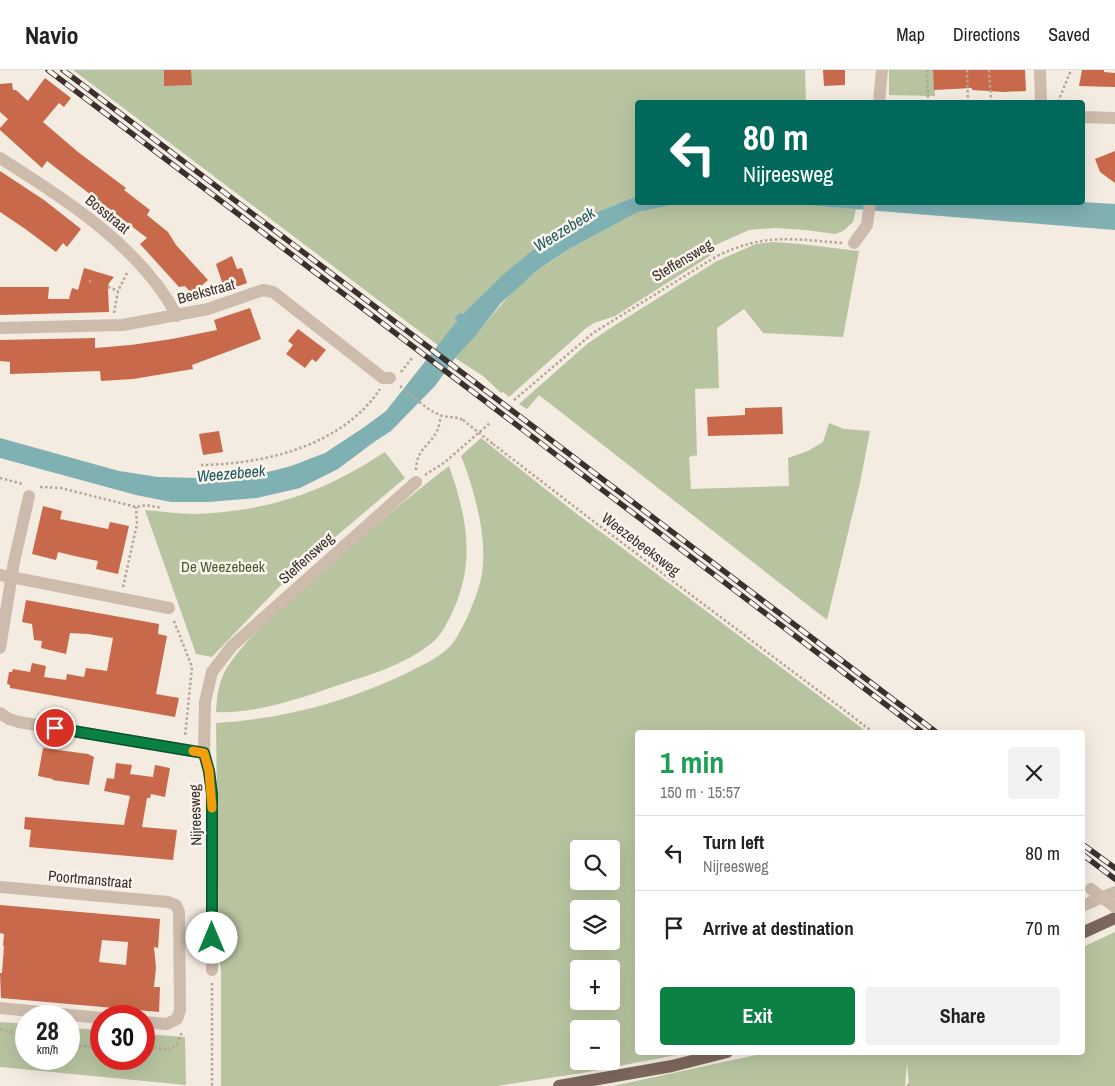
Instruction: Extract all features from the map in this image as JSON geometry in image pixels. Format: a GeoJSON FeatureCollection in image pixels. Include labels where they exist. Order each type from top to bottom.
{"type":"FeatureCollection","features":[{"type":"Feature","properties":{"kind":"main road"},"geometry":{"type":"LineString","coordinates":[[1085,931],[1115,918]]}},
{"type":"Feature","properties":{"kind":"main road"},"geometry":{"type":"LineString","coordinates":[[559,1086],[672,1066],[715,1055]]}},
{"type":"Feature","properties":{"kind":"street"},"geometry":{"type":"LineString","coordinates":[[879,100],[882,70]]}},
{"type":"Feature","properties":{"kind":"street"},"geometry":{"type":"LineString","coordinates":[[1040,70],[1041,100]]}},
{"type":"Feature","properties":{"kind":"street"},"geometry":{"type":"LineString","coordinates":[[1085,117],[1115,118]]}},
{"type":"Feature","properties":{"kind":"street","name":"Bosstraat"},"geometry":{"type":"LineString","coordinates":[[0,158],[36,179],[131,254],[168,298],[177,316]]}},
{"type":"Feature","properties":{"kind":"street"},"geometry":{"type":"LineString","coordinates":[[854,243],[863,232],[869,217],[870,205]]}},
{"type":"Feature","properties":{"kind":"street","name":"Beekstraat"},"geometry":{"type":"LineString","coordinates":[[0,328],[115,325],[208,310],[268,290],[383,378],[395,377]]}},
{"type":"Feature","properties":{"kind":"street","name":"Steffensweg"},"geometry":{"type":"LineString","coordinates":[[204,753],[205,702],[212,672],[222,658],[232,646],[416,482]]}},
{"type":"Feature","properties":{"kind":"street"},"geometry":{"type":"LineString","coordinates":[[0,648],[6,576],[30,491]]}},
{"type":"Feature","properties":{"kind":"street"},"geometry":{"type":"LineString","coordinates":[[6,576],[169,608]]}},
{"type":"Feature","properties":{"kind":"street"},"geometry":{"type":"LineString","coordinates":[[0,713],[19,722],[204,753]]}},
{"type":"Feature","properties":{"kind":"street","name":"Nijreesweg"},"geometry":{"type":"LineString","coordinates":[[204,753],[212,794],[212,970]]}},
{"type":"Feature","properties":{"kind":"street"},"geometry":{"type":"LineString","coordinates":[[1087,886],[1115,907]]}},
{"type":"Feature","properties":{"kind":"street","name":"Poortmanstraat"},"geometry":{"type":"LineString","coordinates":[[0,887],[168,902],[176,905],[179,912],[180,1010],[177,1019]]}},
{"type":"Feature","properties":{"kind":"street"},"geometry":{"type":"LineString","coordinates":[[1085,905],[1115,892]]}},
{"type":"Feature","properties":{"kind":"street"},"geometry":{"type":"LineString","coordinates":[[0,1008],[90,1017]]}},
{"type":"Feature","properties":{"kind":"street"},"geometry":{"type":"LineString","coordinates":[[155,1023],[167,1024],[177,1019]]}},
{"type":"Feature","properties":{"kind":"path"},"geometry":{"type":"LineString","coordinates":[[927,70],[928,100]]}},
{"type":"Feature","properties":{"kind":"path"},"geometry":{"type":"LineString","coordinates":[[967,70],[968,100]]}},
{"type":"Feature","properties":{"kind":"path"},"geometry":{"type":"LineString","coordinates":[[989,70],[991,100]]}},
{"type":"Feature","properties":{"kind":"path"},"geometry":{"type":"LineString","coordinates":[[1059,100],[1070,70]]}},
{"type":"Feature","properties":{"kind":"path","name":"Steffensweg"},"geometry":{"type":"LineString","coordinates":[[514,400],[593,333],[716,256],[754,241],[772,239],[854,243]]}},
{"type":"Feature","properties":{"kind":"path"},"geometry":{"type":"LineString","coordinates":[[115,325],[113,309],[118,291],[125,275],[137,261]]}},
{"type":"Feature","properties":{"kind":"path"},"geometry":{"type":"LineString","coordinates":[[108,287],[118,291]]}},
{"type":"Feature","properties":{"kind":"path"},"geometry":{"type":"LineString","coordinates":[[201,465],[229,465],[291,452],[324,438],[355,418],[370,404],[380,389],[395,377],[412,358]]}},
{"type":"Feature","properties":{"kind":"path","name":"Weezebeeksweg"},"geometry":{"type":"LineString","coordinates":[[395,377],[441,416],[453,416],[463,420],[605,530],[870,730]]}},
{"type":"Feature","properties":{"kind":"path"},"geometry":{"type":"LineString","coordinates":[[416,482],[417,460],[424,446],[438,429],[441,416]]}},
{"type":"Feature","properties":{"kind":"path"},"geometry":{"type":"LineString","coordinates":[[416,482],[445,462],[491,422]]}},
{"type":"Feature","properties":{"kind":"path"},"geometry":{"type":"LineString","coordinates":[[0,478],[30,491],[61,488],[136,507],[146,505],[162,508]]}},
{"type":"Feature","properties":{"kind":"path"},"geometry":{"type":"LineString","coordinates":[[120,598],[137,524],[136,507]]}},
{"type":"Feature","properties":{"kind":"path"},"geometry":{"type":"LineString","coordinates":[[169,608],[192,667],[183,749]]}},
{"type":"Feature","properties":{"kind":"path"},"geometry":{"type":"LineString","coordinates":[[212,970],[212,1086]]}},
{"type":"Feature","properties":{"kind":"path"},"geometry":{"type":"LineString","coordinates":[[155,1048],[170,1050],[181,1037],[183,1028],[177,1019]]}},
{"type":"Feature","properties":{"kind":"path"},"geometry":{"type":"LineString","coordinates":[[0,1029],[15,1032]]}},
{"type":"Feature","properties":{"kind":"green space"},"geometry":{"type":"Polygon","coordinates":[[[73,70],[805,70],[806,100],[635,100],[635,197],[585,217],[485,294],[463,315],[459,313],[454,319],[457,321],[439,346],[73,70]]]}},
{"type":"Feature","properties":{"kind":"green space"},"geometry":{"type":"Polygon","coordinates":[[[889,70],[934,70],[935,96],[889,95],[889,70]]]}},
{"type":"Feature","properties":{"kind":"green space"},"geometry":{"type":"Polygon","coordinates":[[[673,205],[805,205],[856,209],[853,222],[843,231],[835,234],[775,228],[749,230],[711,247],[713,254],[615,316],[594,323],[585,329],[509,397],[503,392],[501,393],[483,376],[455,358],[514,290],[534,273],[571,248],[638,212],[673,205]]]}},
{"type":"Feature","properties":{"kind":"green space"},"geometry":{"type":"Polygon","coordinates":[[[774,242],[859,251],[843,337],[763,333],[744,309],[717,328],[719,388],[695,389],[697,455],[689,457],[691,489],[789,486],[788,458],[808,451],[823,442],[829,423],[844,429],[870,431],[860,483],[827,620],[539,395],[527,409],[519,404],[587,344],[612,327],[717,261],[756,244],[774,242]]]}},
{"type":"Feature","properties":{"kind":"green space"},"geometry":{"type":"Polygon","coordinates":[[[481,438],[577,514],[864,730],[635,730],[635,1055],[676,1055],[620,1066],[620,1020],[570,1020],[570,1070],[598,1070],[497,1086],[221,1086],[221,969],[219,957],[216,723],[266,718],[338,701],[407,673],[442,654],[450,647],[458,635],[471,609],[480,584],[483,549],[476,501],[461,456],[481,438]]]}},
{"type":"Feature","properties":{"kind":"green space","name":"De Weezebeek"},"geometry":{"type":"Polygon","coordinates":[[[385,452],[405,478],[277,589],[212,657],[196,654],[145,510],[194,514],[247,509],[271,504],[317,489],[339,479],[385,452]]]}},
{"type":"Feature","properties":{"kind":"green space"},"geometry":{"type":"Polygon","coordinates":[[[449,466],[464,521],[466,558],[460,594],[448,621],[437,638],[423,650],[398,664],[357,679],[274,705],[245,711],[216,712],[218,691],[225,671],[253,636],[362,537],[449,466]]]}},
{"type":"Feature","properties":{"kind":"green space"},"geometry":{"type":"Polygon","coordinates":[[[1115,932],[1115,1086],[909,1086],[907,1062],[905,1086],[613,1086],[756,1055],[1085,1055],[1085,946],[1115,932]]]}},
{"type":"Feature","properties":{"kind":"green space"},"geometry":{"type":"Polygon","coordinates":[[[0,1022],[15,1023],[15,1068],[0,1067],[0,1022]]]}},
{"type":"Feature","properties":{"kind":"green space"},"geometry":{"type":"Polygon","coordinates":[[[80,1029],[90,1029],[90,1070],[155,1070],[155,1035],[185,1037],[186,1085],[31,1070],[80,1070],[80,1029]]]}},
{"type":"Feature","properties":{"kind":"water"},"geometry":{"type":"Polygon","coordinates":[[[635,197],[635,205],[673,205],[638,212],[571,248],[534,273],[501,303],[455,358],[435,386],[391,431],[338,469],[300,488],[257,498],[208,502],[171,502],[136,495],[0,458],[0,438],[119,471],[158,477],[199,478],[264,473],[291,466],[325,453],[386,411],[457,321],[454,319],[459,313],[463,314],[504,274],[544,241],[585,217],[635,197]]]}},
{"type":"Feature","properties":{"kind":"water"},"geometry":{"type":"Polygon","coordinates":[[[1085,202],[1115,204],[1115,230],[805,205],[1085,205],[1085,202]]]}},
{"type":"Feature","properties":{"kind":"building"},"geometry":{"type":"Polygon","coordinates":[[[164,70],[191,70],[192,85],[164,86],[164,70]]]}},
{"type":"Feature","properties":{"kind":"building"},"geometry":{"type":"Polygon","coordinates":[[[823,70],[845,70],[845,85],[824,86],[823,70]]]}},
{"type":"Feature","properties":{"kind":"building"},"geometry":{"type":"Polygon","coordinates":[[[933,70],[1025,70],[1026,91],[1003,92],[972,90],[972,88],[934,90],[933,70]]]}},
{"type":"Feature","properties":{"kind":"building"},"geometry":{"type":"Polygon","coordinates":[[[1082,70],[1104,70],[1104,72],[1115,73],[1115,87],[1079,86],[1082,70]]]}},
{"type":"Feature","properties":{"kind":"building"},"geometry":{"type":"Polygon","coordinates":[[[45,78],[71,98],[64,107],[59,103],[43,122],[78,152],[126,188],[124,190],[150,210],[147,215],[168,232],[176,245],[208,280],[192,294],[185,286],[179,287],[140,244],[147,238],[47,161],[42,168],[0,130],[8,119],[0,112],[0,84],[12,83],[13,90],[16,90],[28,101],[45,78]]]}},
{"type":"Feature","properties":{"kind":"building"},"geometry":{"type":"Polygon","coordinates":[[[1115,151],[1115,183],[1100,172],[1095,159],[1115,151]]]}},
{"type":"Feature","properties":{"kind":"building"},"geometry":{"type":"Polygon","coordinates":[[[0,171],[44,200],[81,229],[67,247],[63,243],[56,252],[0,212],[0,171]]]}},
{"type":"Feature","properties":{"kind":"building"},"geometry":{"type":"Polygon","coordinates":[[[232,256],[237,269],[242,268],[247,283],[225,291],[216,264],[232,256]]]}},
{"type":"Feature","properties":{"kind":"building"},"geometry":{"type":"Polygon","coordinates":[[[84,268],[114,277],[109,283],[108,288],[109,312],[0,315],[0,287],[49,287],[48,299],[69,299],[72,288],[78,290],[84,268]]]}},
{"type":"Feature","properties":{"kind":"building"},"geometry":{"type":"Polygon","coordinates":[[[250,308],[261,339],[192,365],[193,369],[133,379],[101,381],[100,371],[10,374],[10,362],[0,361],[0,340],[95,338],[95,348],[131,345],[217,330],[214,320],[250,308]]]}},
{"type":"Feature","properties":{"kind":"building"},"geometry":{"type":"Polygon","coordinates":[[[298,329],[326,350],[316,362],[312,359],[305,368],[286,354],[293,345],[288,341],[298,329]]]}},
{"type":"Feature","properties":{"kind":"building"},"geometry":{"type":"Polygon","coordinates":[[[782,407],[783,434],[708,436],[707,417],[745,415],[745,408],[782,407]]]}},
{"type":"Feature","properties":{"kind":"building"},"geometry":{"type":"Polygon","coordinates":[[[219,431],[223,452],[203,455],[199,434],[219,431]]]}},
{"type":"Feature","properties":{"kind":"building"},"geometry":{"type":"Polygon","coordinates":[[[43,506],[62,511],[60,519],[108,529],[110,522],[129,526],[118,574],[96,569],[98,561],[58,552],[56,560],[32,554],[43,506]]]}},
{"type":"Feature","properties":{"kind":"building"},"geometry":{"type":"Polygon","coordinates":[[[26,600],[159,624],[158,634],[167,636],[156,694],[179,698],[175,717],[10,688],[10,685],[7,684],[9,672],[12,672],[13,669],[30,672],[32,663],[46,666],[44,677],[66,680],[67,674],[84,677],[86,668],[107,671],[113,638],[70,633],[66,654],[41,648],[42,641],[34,640],[32,624],[22,622],[26,600]]]}},
{"type":"Feature","properties":{"kind":"building"},"geometry":{"type":"Polygon","coordinates":[[[43,748],[88,754],[94,757],[89,785],[52,780],[38,776],[43,748]]]}},
{"type":"Feature","properties":{"kind":"building"},"geometry":{"type":"Polygon","coordinates":[[[116,763],[132,765],[130,774],[153,777],[155,765],[170,768],[165,797],[151,794],[150,798],[147,798],[142,827],[177,830],[173,860],[29,847],[31,830],[24,829],[25,817],[124,825],[130,796],[104,791],[107,778],[114,779],[116,763]]]}},
{"type":"Feature","properties":{"kind":"building"},"geometry":{"type":"Polygon","coordinates":[[[0,905],[160,919],[158,948],[154,947],[156,968],[154,987],[160,987],[159,1012],[155,1012],[155,1005],[90,1006],[1,998],[0,973],[2,973],[4,934],[0,933],[0,905]],[[102,940],[99,962],[126,965],[128,942],[102,940]]]}},
{"type":"Feature","properties":{"kind":"railway"},"geometry":{"type":"LineString","coordinates":[[48,70],[919,730]]}},
{"type":"Feature","properties":{"kind":"railway"},"geometry":{"type":"LineString","coordinates":[[63,70],[933,730]]}},
{"type":"Feature","properties":{"kind":"railway"},"geometry":{"type":"LineString","coordinates":[[1085,846],[1115,868]]}},
{"type":"Feature","properties":{"kind":"railway"},"geometry":{"type":"LineString","coordinates":[[1085,856],[1115,879]]}},
{"type":"Feature","properties":{"kind":"slow traffic"},"geometry":{"type":"LineString","coordinates":[[193,751],[204,753],[209,771],[212,808]]}},
{"type":"Feature","properties":{"kind":"route"},"geometry":{"type":"LineString","coordinates":[[55,728],[204,753],[212,794],[212,938]]}},
{"type":"Feature","properties":{"kind":"water label","name":"Weezebeek"},"geometry":{"type":"Point","coordinates":[564,229]}},
{"type":"Feature","properties":{"kind":"water label","name":"Weezebeek"},"geometry":{"type":"Point","coordinates":[231,473]}}]}
